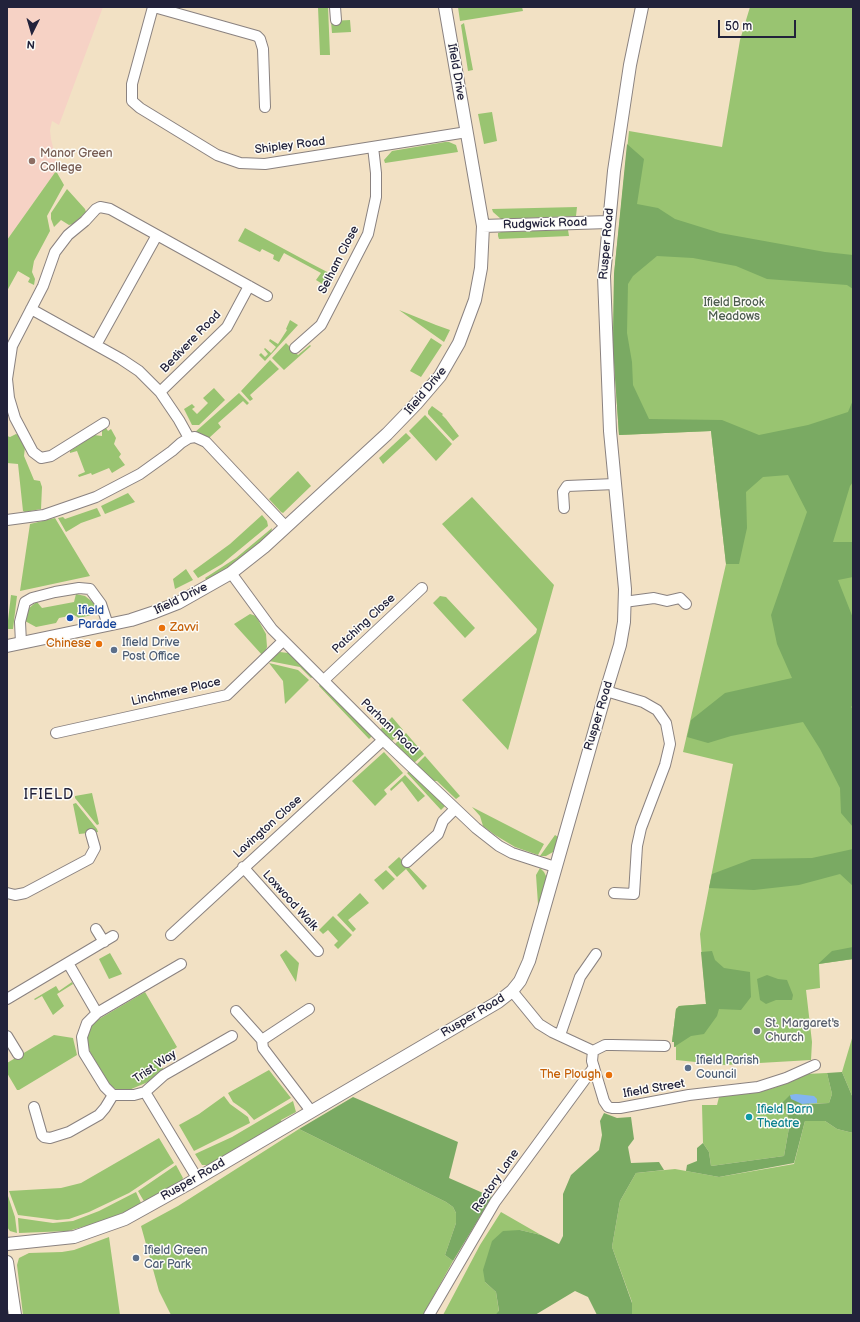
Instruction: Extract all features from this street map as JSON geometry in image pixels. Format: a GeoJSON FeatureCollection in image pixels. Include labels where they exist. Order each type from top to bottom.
{"type":"FeatureCollection","features":[{"type":"Feature","properties":{"kind":"street"},"geometry":{"type":"LineString","coordinates":[[153,7],[257,36],[260,39],[264,49],[265,106]]}},
{"type":"Feature","properties":{"kind":"street","name":"Shipley Road"},"geometry":{"type":"LineString","coordinates":[[153,7],[131,90],[132,101],[152,116],[209,151],[240,163],[265,164],[467,132]]}},
{"type":"Feature","properties":{"kind":"street"},"geometry":{"type":"LineString","coordinates":[[335,7],[336,20]]}},
{"type":"Feature","properties":{"kind":"street","name":"Ifield Drive"},"geometry":{"type":"LineString","coordinates":[[7,646],[108,625],[155,612],[178,603],[231,573],[286,527],[387,434],[440,376],[459,343],[475,300],[481,268],[483,226],[445,7]]}},
{"type":"Feature","properties":{"kind":"street","name":"Rusper Road"},"geometry":{"type":"LineString","coordinates":[[7,1244],[74,1237],[125,1219],[498,1002],[512,991],[520,981],[529,960],[620,645],[624,622],[624,575],[610,431],[604,322],[604,276],[608,222],[629,72],[642,7]]}},
{"type":"Feature","properties":{"kind":"street","name":"Selham Close"},"geometry":{"type":"LineString","coordinates":[[295,348],[321,325],[368,234],[374,212],[377,192],[373,147]]}},
{"type":"Feature","properties":{"kind":"street"},"geometry":{"type":"LineString","coordinates":[[104,423],[51,456],[41,458],[33,452],[11,406],[7,379],[12,346],[43,286],[50,262],[60,244],[96,209],[105,207],[267,296]]}},
{"type":"Feature","properties":{"kind":"street","name":"Rudgwick Road"},"geometry":{"type":"LineString","coordinates":[[483,226],[608,222]]}},
{"type":"Feature","properties":{"kind":"street"},"geometry":{"type":"LineString","coordinates":[[96,345],[157,235]]}},
{"type":"Feature","properties":{"kind":"street","name":"Bedivere Road"},"geometry":{"type":"LineString","coordinates":[[160,392],[227,327],[249,286]]}},
{"type":"Feature","properties":{"kind":"street","name":"Bedivere Road"},"geometry":{"type":"LineString","coordinates":[[31,309],[131,364],[160,392],[189,438]]}},
{"type":"Feature","properties":{"kind":"street"},"geometry":{"type":"LineString","coordinates":[[7,520],[44,515],[96,497],[140,474],[189,438],[195,437],[206,442],[286,527]]}},
{"type":"Feature","properties":{"kind":"street"},"geometry":{"type":"LineString","coordinates":[[564,508],[563,492],[567,486],[615,484]]}},
{"type":"Feature","properties":{"kind":"street","name":"Parham Road"},"geometry":{"type":"LineString","coordinates":[[231,573],[263,618],[283,641],[455,809],[499,846],[529,859],[555,867]]}},
{"type":"Feature","properties":{"kind":"street"},"geometry":{"type":"LineString","coordinates":[[21,643],[20,622],[25,602],[32,598],[55,592],[79,588],[90,589],[101,604],[108,625]]}},
{"type":"Feature","properties":{"kind":"street","name":"Patching Close"},"geometry":{"type":"LineString","coordinates":[[324,680],[422,588]]}},
{"type":"Feature","properties":{"kind":"street"},"geometry":{"type":"LineString","coordinates":[[624,602],[654,598],[667,601],[680,598],[686,604]]}},
{"type":"Feature","properties":{"kind":"street","name":"Linchmere Place"},"geometry":{"type":"LineString","coordinates":[[56,733],[227,694],[283,641]]}},
{"type":"Feature","properties":{"kind":"street"},"geometry":{"type":"LineString","coordinates":[[606,691],[644,702],[657,710],[666,723],[670,744],[668,754],[640,833],[634,894],[614,893]]}},
{"type":"Feature","properties":{"kind":"street","name":"Lavington Close"},"geometry":{"type":"LineString","coordinates":[[172,935],[243,867],[383,740]]}},
{"type":"Feature","properties":{"kind":"street"},"geometry":{"type":"LineString","coordinates":[[407,862],[438,834],[443,821],[455,809]]}},
{"type":"Feature","properties":{"kind":"street"},"geometry":{"type":"LineString","coordinates":[[7,893],[15,895],[25,893],[89,859],[95,848],[92,834]]}},
{"type":"Feature","properties":{"kind":"street","name":"Loxwood Walk"},"geometry":{"type":"LineString","coordinates":[[243,867],[318,951]]}},
{"type":"Feature","properties":{"kind":"street"},"geometry":{"type":"LineString","coordinates":[[7,999],[109,939],[96,929]]}},
{"type":"Feature","properties":{"kind":"street"},"geometry":{"type":"LineString","coordinates":[[560,1036],[580,977],[596,954]]}},
{"type":"Feature","properties":{"kind":"street"},"geometry":{"type":"LineString","coordinates":[[68,963],[97,1013]]}},
{"type":"Feature","properties":{"kind":"street"},"geometry":{"type":"LineString","coordinates":[[34,1108],[42,1135],[50,1138],[69,1132],[99,1114],[105,1108],[113,1095],[105,1087],[84,1053],[82,1044],[83,1029],[91,1017],[97,1013],[181,964]]}},
{"type":"Feature","properties":{"kind":"street"},"geometry":{"type":"LineString","coordinates":[[512,991],[539,1024],[560,1036],[593,1051],[612,1045],[665,1046]]}},
{"type":"Feature","properties":{"kind":"street"},"geometry":{"type":"LineString","coordinates":[[262,1040],[309,1009]]}},
{"type":"Feature","properties":{"kind":"street"},"geometry":{"type":"LineString","coordinates":[[236,1011],[262,1040],[263,1048],[312,1111]]}},
{"type":"Feature","properties":{"kind":"street"},"geometry":{"type":"LineString","coordinates":[[7,1036],[18,1054]]}},
{"type":"Feature","properties":{"kind":"street","name":"Trist Way"},"geometry":{"type":"LineString","coordinates":[[113,1095],[134,1095],[145,1092],[164,1075],[232,1036]]}},
{"type":"Feature","properties":{"kind":"street","name":"Ifield Street"},"geometry":{"type":"LineString","coordinates":[[593,1051],[592,1056],[594,1067],[604,1102],[608,1107],[612,1108],[620,1108],[689,1095],[736,1091],[769,1084],[815,1065]]}},
{"type":"Feature","properties":{"kind":"street","name":"Rectory Lane"},"geometry":{"type":"LineString","coordinates":[[429,1315],[496,1202],[594,1067]]}},
{"type":"Feature","properties":{"kind":"street"},"geometry":{"type":"LineString","coordinates":[[145,1092],[197,1178]]}},
{"type":"Feature","properties":{"kind":"street"},"geometry":{"type":"LineString","coordinates":[[7,1262],[15,1315]]}},
{"type":"Feature","properties":{"kind":"shaded area"},"geometry":{"type":"Polygon","coordinates":[[[7,7],[103,7],[59,125],[52,121],[50,130],[51,139],[58,168],[7,240],[7,7]]]}},
{"type":"Feature","properties":{"kind":"green space"},"geometry":{"type":"Polygon","coordinates":[[[318,7],[328,7],[330,55],[320,55],[318,7]]]}},
{"type":"Feature","properties":{"kind":"green space"},"geometry":{"type":"Polygon","coordinates":[[[458,7],[522,7],[523,11],[460,21],[458,7]]]}},
{"type":"Feature","properties":{"kind":"green space","name":"Ifield Brook Meadows"},"geometry":{"type":"Polygon","coordinates":[[[750,7],[853,7],[853,959],[819,964],[820,988],[806,990],[812,1042],[811,1060],[725,1065],[676,1060],[676,1047],[674,1047],[674,1042],[672,1042],[676,1009],[679,1006],[706,1004],[700,934],[733,764],[683,752],[726,564],[711,431],[619,435],[613,347],[614,274],[629,131],[722,147],[740,40],[750,7]]]}},
{"type":"Feature","properties":{"kind":"green space"},"geometry":{"type":"Polygon","coordinates":[[[350,20],[351,32],[332,33],[331,21],[350,20]]]}},
{"type":"Feature","properties":{"kind":"green space"},"geometry":{"type":"Polygon","coordinates":[[[464,23],[473,70],[468,71],[461,25],[464,23]]]}},
{"type":"Feature","properties":{"kind":"green space"},"geometry":{"type":"Polygon","coordinates":[[[492,112],[497,141],[484,144],[478,114],[492,112]]]}},
{"type":"Feature","properties":{"kind":"green space"},"geometry":{"type":"Polygon","coordinates":[[[445,142],[456,145],[458,152],[385,163],[384,160],[392,151],[445,142]]]}},
{"type":"Feature","properties":{"kind":"green space"},"geometry":{"type":"Polygon","coordinates":[[[627,144],[644,159],[637,204],[658,208],[675,219],[720,233],[825,252],[853,255],[853,289],[847,285],[767,279],[736,266],[693,258],[657,256],[633,276],[628,284],[627,333],[632,362],[633,385],[649,419],[722,420],[759,435],[808,425],[848,412],[853,400],[853,482],[850,486],[833,542],[853,542],[853,577],[838,580],[853,618],[853,705],[851,707],[853,709],[853,827],[841,813],[840,788],[820,749],[803,722],[731,736],[708,743],[687,737],[691,720],[725,693],[792,678],[777,644],[771,615],[807,512],[788,475],[763,477],[746,492],[747,528],[739,564],[726,564],[711,431],[619,435],[613,347],[614,274],[627,144]]]}},
{"type":"Feature","properties":{"kind":"green space"},"geometry":{"type":"Polygon","coordinates":[[[56,171],[64,185],[47,216],[50,231],[34,261],[32,272],[35,279],[34,285],[28,282],[30,278],[18,271],[7,291],[7,240],[56,171]]]}},
{"type":"Feature","properties":{"kind":"green space"},"geometry":{"type":"Polygon","coordinates":[[[67,189],[86,212],[73,224],[69,225],[61,220],[54,227],[51,219],[51,213],[67,189]]]}},
{"type":"Feature","properties":{"kind":"green space"},"geometry":{"type":"Polygon","coordinates":[[[577,207],[576,216],[501,219],[493,212],[492,209],[577,207]]]}},
{"type":"Feature","properties":{"kind":"green space"},"geometry":{"type":"Polygon","coordinates":[[[245,228],[331,274],[324,285],[316,280],[321,273],[284,253],[279,262],[273,259],[274,255],[262,249],[260,252],[238,241],[245,228]]]}},
{"type":"Feature","properties":{"kind":"green space"},"geometry":{"type":"Polygon","coordinates":[[[568,230],[569,236],[499,239],[498,236],[498,233],[501,232],[568,230]]]}},
{"type":"Feature","properties":{"kind":"green space"},"geometry":{"type":"Polygon","coordinates":[[[399,310],[450,330],[444,342],[399,310]]]}},
{"type":"Feature","properties":{"kind":"green space"},"geometry":{"type":"Polygon","coordinates":[[[290,320],[298,325],[265,361],[259,355],[261,353],[265,357],[268,354],[264,349],[265,348],[271,353],[276,347],[269,341],[270,339],[278,344],[287,330],[286,329],[290,320]]]}},
{"type":"Feature","properties":{"kind":"green space"},"geometry":{"type":"Polygon","coordinates":[[[431,338],[442,345],[421,377],[410,371],[431,338]]]}},
{"type":"Feature","properties":{"kind":"green space"},"geometry":{"type":"Polygon","coordinates":[[[286,343],[298,355],[310,345],[311,346],[284,370],[272,358],[286,343]]]}},
{"type":"Feature","properties":{"kind":"green space"},"geometry":{"type":"Polygon","coordinates":[[[270,360],[279,369],[250,395],[253,399],[250,401],[241,391],[270,360]]]}},
{"type":"Feature","properties":{"kind":"green space"},"geometry":{"type":"Polygon","coordinates":[[[214,388],[225,400],[199,425],[192,425],[184,409],[192,404],[195,407],[192,409],[197,414],[208,403],[203,398],[214,388]]]}},
{"type":"Feature","properties":{"kind":"green space"},"geometry":{"type":"Polygon","coordinates":[[[239,393],[249,403],[247,405],[243,401],[218,423],[221,427],[209,438],[194,433],[239,393]]]}},
{"type":"Feature","properties":{"kind":"green space"},"geometry":{"type":"Polygon","coordinates":[[[432,406],[443,414],[442,415],[459,436],[453,441],[428,414],[428,411],[432,406]]]}},
{"type":"Feature","properties":{"kind":"green space"},"geometry":{"type":"Polygon","coordinates":[[[425,415],[452,444],[436,461],[409,431],[425,415]]]}},
{"type":"Feature","properties":{"kind":"green space"},"geometry":{"type":"Polygon","coordinates":[[[106,428],[108,431],[111,429],[116,438],[114,444],[121,454],[119,457],[125,465],[112,473],[109,468],[92,475],[91,473],[79,477],[78,475],[85,472],[77,451],[70,453],[70,451],[94,435],[102,436],[102,431],[106,428]]]}},
{"type":"Feature","properties":{"kind":"green space"},"geometry":{"type":"Polygon","coordinates":[[[406,433],[411,438],[383,464],[379,458],[406,433]]]}},
{"type":"Feature","properties":{"kind":"green space"},"geometry":{"type":"Polygon","coordinates":[[[16,434],[21,436],[25,447],[24,456],[34,480],[40,481],[42,487],[41,509],[25,512],[23,511],[18,464],[7,463],[7,436],[10,437],[16,434]]]}},
{"type":"Feature","properties":{"kind":"green space"},"geometry":{"type":"Polygon","coordinates":[[[298,471],[311,486],[283,513],[269,499],[298,471]]]}},
{"type":"Feature","properties":{"kind":"green space"},"geometry":{"type":"Polygon","coordinates":[[[128,493],[135,502],[105,514],[101,506],[128,493]]]}},
{"type":"Feature","properties":{"kind":"green space"},"geometry":{"type":"Polygon","coordinates":[[[472,497],[554,585],[508,750],[462,700],[536,633],[537,629],[442,524],[472,497]]]}},
{"type":"Feature","properties":{"kind":"green space"},"geometry":{"type":"Polygon","coordinates":[[[97,508],[101,516],[81,523],[66,532],[58,518],[63,517],[65,519],[97,508]]]}},
{"type":"Feature","properties":{"kind":"green space"},"geometry":{"type":"Polygon","coordinates":[[[262,515],[267,521],[268,526],[222,564],[198,578],[193,571],[230,544],[262,515]]]}},
{"type":"Feature","properties":{"kind":"green space"},"geometry":{"type":"Polygon","coordinates":[[[55,518],[90,576],[20,591],[30,524],[55,518]]]}},
{"type":"Feature","properties":{"kind":"green space"},"geometry":{"type":"Polygon","coordinates":[[[272,528],[271,533],[253,550],[208,582],[205,578],[236,558],[272,528]]]}},
{"type":"Feature","properties":{"kind":"green space"},"geometry":{"type":"Polygon","coordinates":[[[186,569],[193,580],[175,589],[173,579],[186,569]]]}},
{"type":"Feature","properties":{"kind":"green space"},"geometry":{"type":"Polygon","coordinates":[[[76,594],[85,596],[94,603],[100,613],[79,618],[74,615],[59,618],[56,623],[36,627],[25,621],[28,609],[35,603],[37,602],[42,608],[74,602],[76,594]]]}},
{"type":"Feature","properties":{"kind":"green space"},"geometry":{"type":"Polygon","coordinates":[[[11,595],[17,596],[13,629],[7,629],[11,595]]]}},
{"type":"Feature","properties":{"kind":"green space"},"geometry":{"type":"Polygon","coordinates":[[[440,596],[446,597],[475,628],[465,638],[433,603],[440,596]]]}},
{"type":"Feature","properties":{"kind":"green space"},"geometry":{"type":"Polygon","coordinates":[[[250,614],[256,616],[266,634],[267,647],[263,656],[234,624],[250,614]]]}},
{"type":"Feature","properties":{"kind":"green space"},"geometry":{"type":"Polygon","coordinates":[[[280,652],[293,655],[314,676],[311,678],[300,667],[269,661],[280,652]]]}},
{"type":"Feature","properties":{"kind":"green space"},"geometry":{"type":"Polygon","coordinates":[[[269,663],[298,670],[309,680],[285,704],[283,681],[269,663]]]}},
{"type":"Feature","properties":{"kind":"green space"},"geometry":{"type":"Polygon","coordinates":[[[321,683],[372,736],[369,739],[319,686],[321,683]]]}},
{"type":"Feature","properties":{"kind":"green space"},"geometry":{"type":"Polygon","coordinates":[[[392,717],[403,730],[391,742],[380,730],[392,717]]]}},
{"type":"Feature","properties":{"kind":"green space"},"geometry":{"type":"Polygon","coordinates":[[[406,733],[424,754],[414,763],[395,744],[406,733]]]}},
{"type":"Feature","properties":{"kind":"green space"},"geometry":{"type":"Polygon","coordinates":[[[384,752],[403,773],[384,790],[387,794],[375,806],[352,781],[384,752]]]}},
{"type":"Feature","properties":{"kind":"green space"},"geometry":{"type":"Polygon","coordinates":[[[425,756],[460,796],[456,799],[437,781],[432,781],[416,765],[425,756]]]}},
{"type":"Feature","properties":{"kind":"green space"},"geometry":{"type":"Polygon","coordinates":[[[411,770],[444,803],[445,806],[441,810],[407,773],[411,770]]]}},
{"type":"Feature","properties":{"kind":"green space"},"geometry":{"type":"Polygon","coordinates":[[[405,775],[425,796],[418,802],[402,781],[391,791],[390,789],[405,775]]]}},
{"type":"Feature","properties":{"kind":"green space"},"geometry":{"type":"Polygon","coordinates":[[[92,793],[99,824],[97,825],[75,798],[75,796],[92,793]]]}},
{"type":"Feature","properties":{"kind":"green space"},"geometry":{"type":"Polygon","coordinates":[[[76,803],[98,832],[79,834],[73,804],[76,803]]]}},
{"type":"Feature","properties":{"kind":"green space"},"geometry":{"type":"Polygon","coordinates":[[[472,807],[544,844],[538,855],[515,847],[495,835],[483,826],[480,816],[472,807]]]}},
{"type":"Feature","properties":{"kind":"green space"},"geometry":{"type":"Polygon","coordinates":[[[555,835],[558,839],[553,852],[546,856],[540,856],[555,835]]]}},
{"type":"Feature","properties":{"kind":"green space"},"geometry":{"type":"Polygon","coordinates":[[[853,849],[853,886],[840,874],[799,885],[754,890],[709,888],[712,874],[752,859],[812,858],[853,849]]]}},
{"type":"Feature","properties":{"kind":"green space"},"geometry":{"type":"Polygon","coordinates":[[[399,857],[427,886],[423,890],[406,869],[397,877],[388,867],[399,857]]]}},
{"type":"Feature","properties":{"kind":"green space"},"geometry":{"type":"Polygon","coordinates":[[[540,868],[547,878],[540,905],[538,904],[536,875],[540,868]]]}},
{"type":"Feature","properties":{"kind":"green space"},"geometry":{"type":"Polygon","coordinates":[[[386,870],[395,879],[383,890],[374,880],[386,870]]]}},
{"type":"Feature","properties":{"kind":"green space"},"geometry":{"type":"Polygon","coordinates":[[[360,893],[369,903],[348,920],[356,929],[353,932],[337,915],[360,893]]]}},
{"type":"Feature","properties":{"kind":"green space"},"geometry":{"type":"Polygon","coordinates":[[[333,916],[352,935],[338,949],[334,945],[338,941],[328,930],[323,934],[319,930],[333,916]]]}},
{"type":"Feature","properties":{"kind":"green space"},"geometry":{"type":"Polygon","coordinates":[[[853,947],[853,959],[818,964],[832,951],[853,947]]]}},
{"type":"Feature","properties":{"kind":"green space"},"geometry":{"type":"Polygon","coordinates":[[[286,950],[299,963],[296,982],[280,955],[286,950]]]}},
{"type":"Feature","properties":{"kind":"green space"},"geometry":{"type":"Polygon","coordinates":[[[712,951],[715,960],[724,968],[750,972],[751,997],[741,1010],[719,1009],[717,1016],[704,1034],[691,1036],[674,1047],[674,1042],[672,1042],[676,1009],[679,1006],[706,1004],[701,952],[712,951]]]}},
{"type":"Feature","properties":{"kind":"green space"},"geometry":{"type":"Polygon","coordinates":[[[110,953],[122,974],[109,979],[99,959],[110,953]]]}},
{"type":"Feature","properties":{"kind":"green space"},"geometry":{"type":"Polygon","coordinates":[[[767,975],[778,979],[787,980],[793,995],[792,1000],[776,1000],[766,1004],[760,1000],[757,979],[767,975]]]}},
{"type":"Feature","properties":{"kind":"green space"},"geometry":{"type":"Polygon","coordinates":[[[72,982],[73,984],[57,994],[64,1006],[53,1015],[42,996],[35,1000],[34,999],[56,986],[59,991],[72,982]]]}},
{"type":"Feature","properties":{"kind":"green space"},"geometry":{"type":"Polygon","coordinates":[[[145,992],[177,1047],[166,1055],[167,1058],[161,1063],[163,1069],[148,1082],[129,1090],[117,1090],[110,1085],[90,1052],[86,1036],[88,1029],[94,1022],[145,992]]]}},
{"type":"Feature","properties":{"kind":"green space"},"geometry":{"type":"Polygon","coordinates":[[[54,1035],[73,1038],[77,1055],[17,1090],[7,1073],[7,1063],[54,1035]]]}},
{"type":"Feature","properties":{"kind":"green space"},"geometry":{"type":"Polygon","coordinates":[[[853,1035],[853,1098],[842,1072],[853,1035]]]}},
{"type":"Feature","properties":{"kind":"green space"},"geometry":{"type":"Polygon","coordinates":[[[269,1070],[291,1098],[254,1120],[246,1111],[233,1102],[228,1093],[269,1070]]]}},
{"type":"Feature","properties":{"kind":"green space"},"geometry":{"type":"Polygon","coordinates":[[[842,1072],[853,1098],[853,1133],[837,1129],[825,1121],[805,1121],[794,1163],[719,1177],[686,1171],[687,1165],[697,1161],[697,1148],[703,1143],[709,1152],[711,1166],[784,1156],[790,1122],[785,1110],[780,1105],[790,1095],[810,1104],[829,1103],[832,1094],[827,1073],[842,1072]]]}},
{"type":"Feature","properties":{"kind":"green space"},"geometry":{"type":"Polygon","coordinates":[[[827,1073],[832,1094],[829,1103],[780,1105],[785,1110],[790,1122],[784,1156],[711,1166],[709,1152],[703,1143],[702,1105],[717,1105],[719,1097],[722,1095],[767,1090],[806,1074],[827,1073]]]}},
{"type":"Feature","properties":{"kind":"green space"},"geometry":{"type":"Polygon","coordinates":[[[224,1096],[230,1104],[248,1117],[250,1123],[194,1151],[179,1125],[199,1114],[224,1096]]]}},
{"type":"Feature","properties":{"kind":"green space"},"geometry":{"type":"Polygon","coordinates":[[[353,1097],[458,1142],[449,1178],[492,1197],[453,1261],[445,1255],[456,1223],[456,1213],[453,1207],[446,1202],[299,1129],[353,1097]]]}},
{"type":"Feature","properties":{"kind":"green space"},"geometry":{"type":"Polygon","coordinates":[[[293,1101],[296,1112],[281,1120],[282,1123],[209,1165],[202,1165],[195,1154],[232,1137],[293,1101]]]}},
{"type":"Feature","properties":{"kind":"green space"},"geometry":{"type":"Polygon","coordinates":[[[604,1113],[617,1118],[631,1117],[634,1139],[628,1147],[631,1163],[659,1162],[664,1170],[636,1173],[620,1201],[612,1247],[632,1303],[632,1315],[597,1315],[588,1297],[575,1291],[535,1315],[495,1315],[499,1311],[496,1292],[485,1282],[483,1270],[492,1241],[503,1231],[520,1230],[541,1235],[559,1244],[563,1236],[563,1194],[571,1175],[599,1150],[602,1135],[600,1121],[604,1113]]]}},
{"type":"Feature","properties":{"kind":"green space"},"geometry":{"type":"Polygon","coordinates":[[[805,1121],[825,1121],[837,1129],[853,1133],[853,1315],[632,1315],[632,1302],[612,1247],[620,1201],[636,1173],[675,1169],[719,1177],[794,1164],[805,1121]]]}},
{"type":"Feature","properties":{"kind":"green space"},"geometry":{"type":"Polygon","coordinates":[[[299,1129],[446,1202],[453,1207],[456,1213],[456,1223],[445,1255],[453,1261],[423,1315],[171,1315],[159,1291],[141,1226],[178,1206],[299,1129]]]}},
{"type":"Feature","properties":{"kind":"green space"},"geometry":{"type":"Polygon","coordinates":[[[159,1138],[174,1163],[129,1193],[89,1212],[69,1219],[57,1220],[18,1215],[9,1191],[61,1188],[81,1183],[159,1138]]]}},
{"type":"Feature","properties":{"kind":"green space"},"geometry":{"type":"Polygon","coordinates":[[[176,1165],[183,1178],[181,1182],[145,1203],[138,1191],[176,1165]]]}},
{"type":"Feature","properties":{"kind":"green space"},"geometry":{"type":"Polygon","coordinates":[[[136,1192],[142,1205],[100,1222],[68,1231],[19,1233],[18,1218],[53,1223],[73,1221],[99,1211],[136,1192]]]}},
{"type":"Feature","properties":{"kind":"green space"},"geometry":{"type":"Polygon","coordinates":[[[7,1193],[15,1217],[17,1233],[10,1231],[7,1227],[7,1193]]]}},
{"type":"Feature","properties":{"kind":"green space"},"geometry":{"type":"Polygon","coordinates":[[[501,1212],[541,1235],[520,1230],[485,1282],[496,1292],[499,1312],[495,1315],[443,1315],[480,1245],[501,1212]]]}},
{"type":"Feature","properties":{"kind":"green space"},"geometry":{"type":"Polygon","coordinates":[[[109,1237],[120,1315],[23,1315],[17,1265],[19,1258],[29,1253],[74,1250],[109,1237]]]}},
{"type":"Feature","properties":{"kind":"water"},"geometry":{"type":"Polygon","coordinates":[[[796,1094],[814,1096],[817,1099],[817,1103],[802,1104],[791,1099],[790,1095],[796,1094]]]}},
{"type":"Feature","properties":{"kind":"place","name":"Manor Green College"},"geometry":{"type":"Point","coordinates":[32,161]}},
{"type":"Feature","properties":{"kind":"place","name":"Ifield Parade"},"geometry":{"type":"Point","coordinates":[70,618]}},
{"type":"Feature","properties":{"kind":"place","name":"Zavvi"},"geometry":{"type":"Point","coordinates":[162,628]}},
{"type":"Feature","properties":{"kind":"place","name":"Chinese"},"geometry":{"type":"Point","coordinates":[99,644]}},
{"type":"Feature","properties":{"kind":"place","name":"Ifield Drive Post Office"},"geometry":{"type":"Point","coordinates":[114,650]}},
{"type":"Feature","properties":{"kind":"place","name":"St. Margaret's Church"},"geometry":{"type":"Point","coordinates":[757,1031]}},
{"type":"Feature","properties":{"kind":"place","name":"Ifield Parish Council"},"geometry":{"type":"Point","coordinates":[688,1068]}},
{"type":"Feature","properties":{"kind":"place","name":"The Plough"},"geometry":{"type":"Point","coordinates":[609,1075]}},
{"type":"Feature","properties":{"kind":"place","name":"Ifield Barn Theatre"},"geometry":{"type":"Point","coordinates":[749,1117]}},
{"type":"Feature","properties":{"kind":"place","name":"Ifield Green Car Park"},"geometry":{"type":"Point","coordinates":[136,1258]}},
{"type":"Feature","properties":{"kind":"district","name":"IFIELD"},"geometry":{"type":"Point","coordinates":[49,795]}}]}
